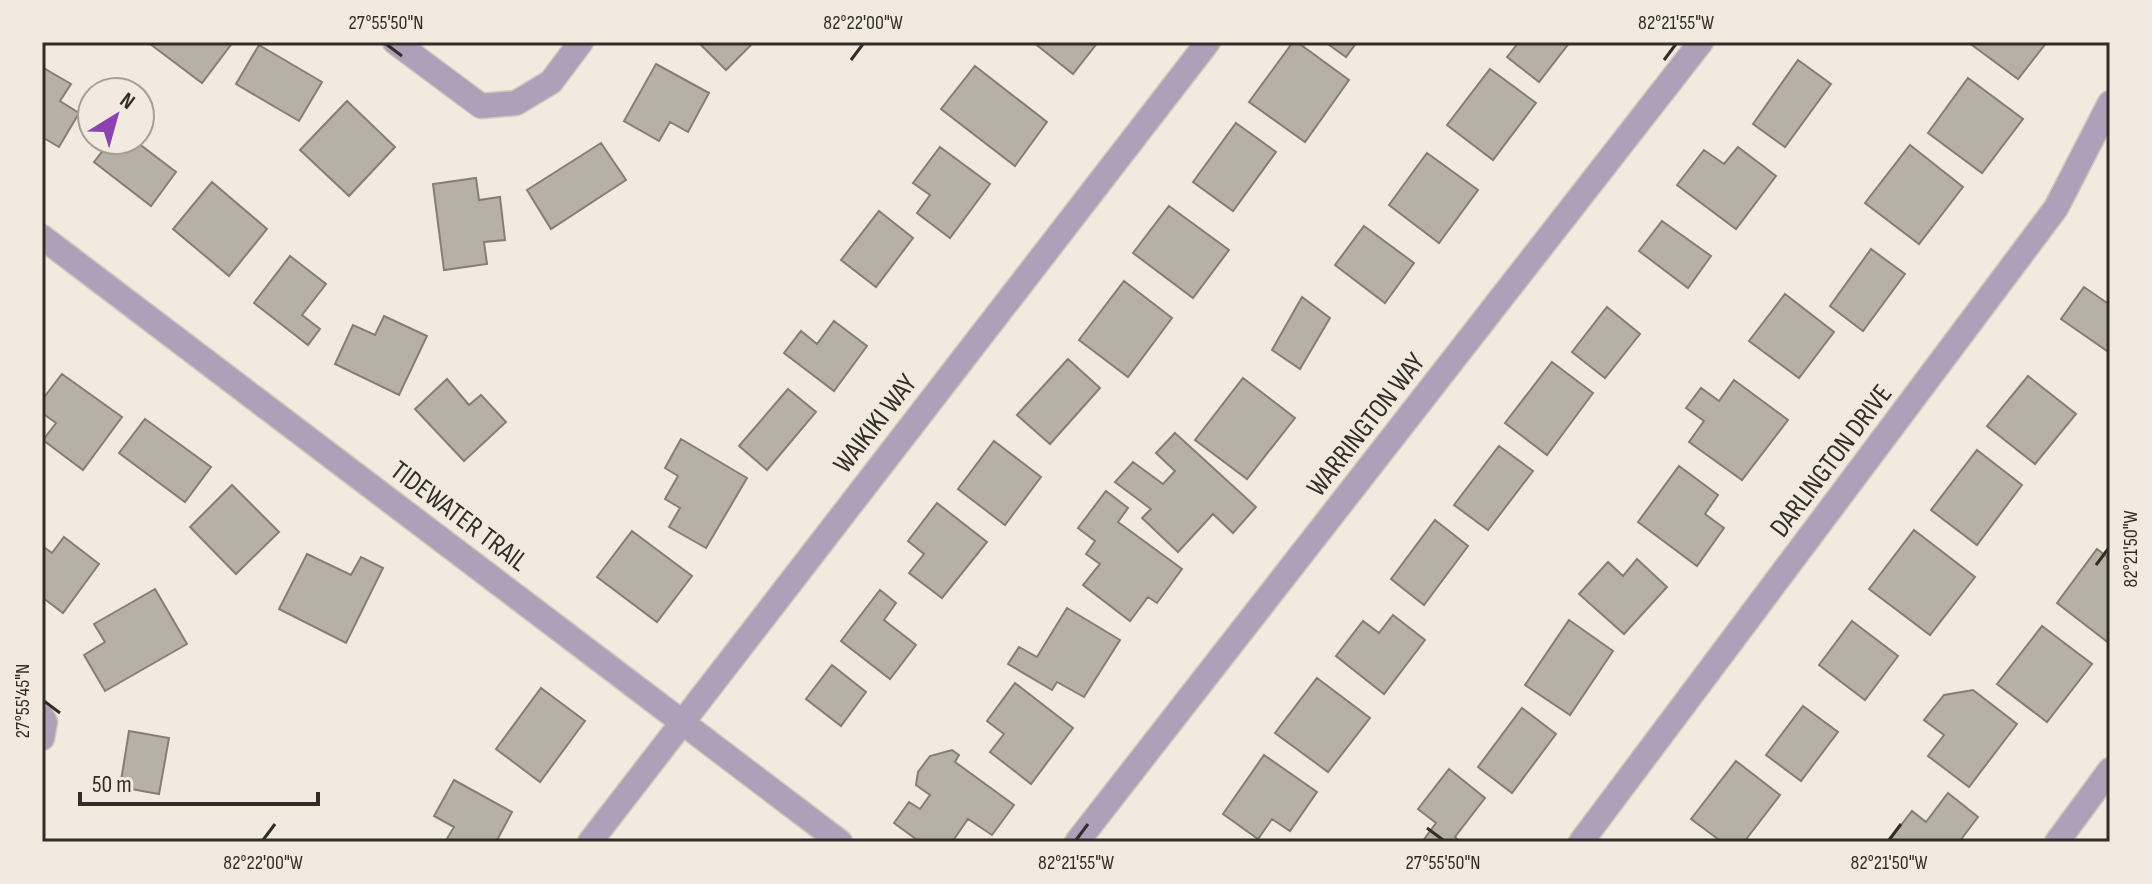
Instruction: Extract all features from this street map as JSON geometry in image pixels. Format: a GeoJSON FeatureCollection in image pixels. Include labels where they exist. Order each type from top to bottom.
{"type":"FeatureCollection","features":[{"type":"Feature","properties":{"kind":"street"},"geometry":{"type":"LineString","coordinates":[[395,42],[481,106],[516,103],[551,82],[581,42]]}},
{"type":"Feature","properties":{"kind":"street","name":"WAIKIKI WAY"},"geometry":{"type":"LineString","coordinates":[[590,842],[1208,42]]}},
{"type":"Feature","properties":{"kind":"street","name":"WARRINGTON WAY"},"geometry":{"type":"LineString","coordinates":[[1077,842],[1701,42]]}},
{"type":"Feature","properties":{"kind":"street","name":"DARLINGTON DRIVE"},"geometry":{"type":"LineString","coordinates":[[1581,842],[2056,208],[2110,103]]}},
{"type":"Feature","properties":{"kind":"street","name":"TIDEWATER TRAIL"},"geometry":{"type":"LineString","coordinates":[[42,237],[840,842]]}},
{"type":"Feature","properties":{"kind":"street"},"geometry":{"type":"LineString","coordinates":[[42,717],[45,722],[42,738]]}},
{"type":"Feature","properties":{"kind":"street"},"geometry":{"type":"LineString","coordinates":[[2057,842],[2110,770]]}},
{"type":"Feature","properties":{"kind":"building"},"geometry":{"type":"Polygon","coordinates":[[[233,42],[202,83],[150,44],[233,42]]]}},
{"type":"Feature","properties":{"kind":"building"},"geometry":{"type":"Polygon","coordinates":[[[698,42],[754,42],[726,70],[698,42]]]}},
{"type":"Feature","properties":{"kind":"building"},"geometry":{"type":"Polygon","coordinates":[[[1033,42],[1098,42],[1073,74],[1033,42]]]}},
{"type":"Feature","properties":{"kind":"building"},"geometry":{"type":"Polygon","coordinates":[[[1293,42],[1349,80],[1305,142],[1249,102],[1293,42]]]}},
{"type":"Feature","properties":{"kind":"building"},"geometry":{"type":"Polygon","coordinates":[[[1325,42],[1357,42],[1346,57],[1325,42]]]}},
{"type":"Feature","properties":{"kind":"building"},"geometry":{"type":"Polygon","coordinates":[[[1519,42],[1570,42],[1539,82],[1507,57],[1519,42]]]}},
{"type":"Feature","properties":{"kind":"building"},"geometry":{"type":"Polygon","coordinates":[[[1974,42],[2047,42],[2018,79],[1972,45],[1974,42]]]}},
{"type":"Feature","properties":{"kind":"building"},"geometry":{"type":"Polygon","coordinates":[[[259,45],[322,82],[299,121],[236,84],[259,45]]]}},
{"type":"Feature","properties":{"kind":"building"},"geometry":{"type":"Polygon","coordinates":[[[1798,60],[1831,84],[1785,147],[1753,124],[1798,60]]]}},
{"type":"Feature","properties":{"kind":"building"},"geometry":{"type":"Polygon","coordinates":[[[656,64],[709,93],[688,132],[670,122],[659,141],[624,121],[656,64]]]}},
{"type":"Feature","properties":{"kind":"building"},"geometry":{"type":"Polygon","coordinates":[[[975,66],[1047,122],[1015,166],[941,109],[975,66]]]}},
{"type":"Feature","properties":{"kind":"building"},"geometry":{"type":"Polygon","coordinates":[[[42,67],[71,84],[60,101],[76,111],[76,118],[59,147],[42,137],[42,67]]]}},
{"type":"Feature","properties":{"kind":"building"},"geometry":{"type":"Polygon","coordinates":[[[1490,69],[1536,103],[1493,160],[1447,125],[1490,69]]]}},
{"type":"Feature","properties":{"kind":"building"},"geometry":{"type":"Polygon","coordinates":[[[1968,78],[2023,119],[1982,173],[1928,133],[1968,78]]]}},
{"type":"Feature","properties":{"kind":"building"},"geometry":{"type":"Polygon","coordinates":[[[347,101],[395,147],[349,196],[300,150],[347,101]]]}},
{"type":"Feature","properties":{"kind":"building"},"geometry":{"type":"Polygon","coordinates":[[[1236,123],[1276,152],[1233,211],[1193,182],[1236,123]]]}},
{"type":"Feature","properties":{"kind":"building"},"geometry":{"type":"Polygon","coordinates":[[[601,143],[626,180],[551,229],[527,190],[601,143]]]}},
{"type":"Feature","properties":{"kind":"building"},"geometry":{"type":"Polygon","coordinates":[[[1910,145],[1963,187],[1919,244],[1865,203],[1910,145]]]}},
{"type":"Feature","properties":{"kind":"building"},"geometry":{"type":"Polygon","coordinates":[[[940,147],[990,184],[950,238],[917,213],[930,195],[913,183],[940,147]]]}},
{"type":"Feature","properties":{"kind":"building"},"geometry":{"type":"Polygon","coordinates":[[[1738,147],[1776,176],[1736,229],[1677,185],[1704,150],[1724,164],[1738,147]]]}},
{"type":"Feature","properties":{"kind":"building"},"geometry":{"type":"Polygon","coordinates":[[[1427,153],[1478,190],[1439,243],[1389,205],[1427,153]]]}},
{"type":"Feature","properties":{"kind":"building"},"geometry":{"type":"Polygon","coordinates":[[[99,156],[155,156],[176,172],[151,206],[94,162],[99,156]]]}},
{"type":"Feature","properties":{"kind":"building"},"geometry":{"type":"Polygon","coordinates":[[[476,178],[479,200],[500,197],[505,240],[484,242],[487,264],[444,270],[433,184],[476,178]]]}},
{"type":"Feature","properties":{"kind":"building"},"geometry":{"type":"Polygon","coordinates":[[[212,182],[267,229],[229,276],[173,229],[212,182]]]}},
{"type":"Feature","properties":{"kind":"building"},"geometry":{"type":"Polygon","coordinates":[[[1169,206],[1229,250],[1193,298],[1133,253],[1169,206]]]}},
{"type":"Feature","properties":{"kind":"building"},"geometry":{"type":"Polygon","coordinates":[[[879,211],[913,238],[876,287],[841,260],[879,211]]]}},
{"type":"Feature","properties":{"kind":"building"},"geometry":{"type":"Polygon","coordinates":[[[1662,221],[1711,256],[1688,288],[1639,251],[1662,221]]]}},
{"type":"Feature","properties":{"kind":"building"},"geometry":{"type":"Polygon","coordinates":[[[1364,226],[1414,263],[1385,303],[1335,265],[1364,226]]]}},
{"type":"Feature","properties":{"kind":"building"},"geometry":{"type":"Polygon","coordinates":[[[1871,249],[1905,274],[1863,331],[1830,306],[1871,249]]]}},
{"type":"Feature","properties":{"kind":"building"},"geometry":{"type":"Polygon","coordinates":[[[290,256],[326,284],[302,315],[320,329],[308,345],[254,303],[290,256]]]}},
{"type":"Feature","properties":{"kind":"building"},"geometry":{"type":"Polygon","coordinates":[[[1124,281],[1172,318],[1128,377],[1079,340],[1124,281]]]}},
{"type":"Feature","properties":{"kind":"building"},"geometry":{"type":"Polygon","coordinates":[[[2084,287],[2110,305],[2110,353],[2061,319],[2084,287]]]}},
{"type":"Feature","properties":{"kind":"building"},"geometry":{"type":"Polygon","coordinates":[[[1785,294],[1834,332],[1799,378],[1749,341],[1785,294]]]}},
{"type":"Feature","properties":{"kind":"building"},"geometry":{"type":"Polygon","coordinates":[[[1302,297],[1330,318],[1300,369],[1272,350],[1302,297]]]}},
{"type":"Feature","properties":{"kind":"building"},"geometry":{"type":"Polygon","coordinates":[[[1607,307],[1640,334],[1605,378],[1572,352],[1607,307]]]}},
{"type":"Feature","properties":{"kind":"building"},"geometry":{"type":"Polygon","coordinates":[[[384,316],[427,336],[399,395],[335,364],[353,325],[375,335],[384,316]]]}},
{"type":"Feature","properties":{"kind":"building"},"geometry":{"type":"Polygon","coordinates":[[[834,321],[867,346],[834,391],[784,353],[801,331],[817,344],[834,321]]]}},
{"type":"Feature","properties":{"kind":"building"},"geometry":{"type":"Polygon","coordinates":[[[1068,359],[1100,388],[1050,444],[1017,415],[1068,359]]]}},
{"type":"Feature","properties":{"kind":"building"},"geometry":{"type":"Polygon","coordinates":[[[1552,362],[1593,393],[1547,455],[1505,423],[1552,362]]]}},
{"type":"Feature","properties":{"kind":"building"},"geometry":{"type":"Polygon","coordinates":[[[62,374],[122,417],[83,470],[43,440],[56,423],[42,413],[42,400],[62,374]]]}},
{"type":"Feature","properties":{"kind":"building"},"geometry":{"type":"Polygon","coordinates":[[[2028,376],[2076,414],[2035,464],[1987,426],[2028,376]]]}},
{"type":"Feature","properties":{"kind":"building"},"geometry":{"type":"Polygon","coordinates":[[[1243,378],[1295,418],[1247,479],[1195,440],[1243,378]]]}},
{"type":"Feature","properties":{"kind":"building"},"geometry":{"type":"Polygon","coordinates":[[[447,379],[469,405],[481,395],[506,422],[464,461],[415,409],[447,379]]]}},
{"type":"Feature","properties":{"kind":"building"},"geometry":{"type":"Polygon","coordinates":[[[1734,380],[1788,420],[1742,480],[1689,442],[1704,421],[1686,408],[1701,388],[1719,401],[1734,380]]]}},
{"type":"Feature","properties":{"kind":"building"},"geometry":{"type":"Polygon","coordinates":[[[788,389],[816,412],[767,470],[739,446],[788,389]]]}},
{"type":"Feature","properties":{"kind":"building"},"geometry":{"type":"Polygon","coordinates":[[[145,419],[211,467],[185,502],[119,453],[145,419]]]}},
{"type":"Feature","properties":{"kind":"building"},"geometry":{"type":"Polygon","coordinates":[[[1175,433],[1256,507],[1233,533],[1213,514],[1178,552],[1142,518],[1151,509],[1115,482],[1133,462],[1163,484],[1175,471],[1156,453],[1175,433]]]}},
{"type":"Feature","properties":{"kind":"building"},"geometry":{"type":"Polygon","coordinates":[[[681,439],[747,478],[706,548],[669,527],[680,508],[665,499],[678,476],[665,468],[681,439]]]}},
{"type":"Feature","properties":{"kind":"building"},"geometry":{"type":"Polygon","coordinates":[[[994,441],[1041,477],[1005,525],[958,489],[994,441]]]}},
{"type":"Feature","properties":{"kind":"building"},"geometry":{"type":"Polygon","coordinates":[[[1499,446],[1533,471],[1488,530],[1454,505],[1499,446]]]}},
{"type":"Feature","properties":{"kind":"building"},"geometry":{"type":"Polygon","coordinates":[[[1977,450],[2022,485],[1977,545],[1931,510],[1977,450]]]}},
{"type":"Feature","properties":{"kind":"building"},"geometry":{"type":"Polygon","coordinates":[[[1679,466],[1718,495],[1705,514],[1724,528],[1697,566],[1638,522],[1679,466]]]}},
{"type":"Feature","properties":{"kind":"building"},"geometry":{"type":"Polygon","coordinates":[[[232,485],[279,532],[236,574],[190,527],[232,485]]]}},
{"type":"Feature","properties":{"kind":"building"},"geometry":{"type":"Polygon","coordinates":[[[1106,491],[1128,508],[1118,522],[1182,569],[1157,603],[1148,597],[1130,621],[1083,585],[1100,564],[1086,554],[1095,541],[1078,528],[1106,491]]]}},
{"type":"Feature","properties":{"kind":"building"},"geometry":{"type":"Polygon","coordinates":[[[937,503],[987,542],[942,598],[909,573],[924,554],[908,541],[937,503]]]}},
{"type":"Feature","properties":{"kind":"building"},"geometry":{"type":"Polygon","coordinates":[[[1435,520],[1468,546],[1424,605],[1391,579],[1435,520]]]}},
{"type":"Feature","properties":{"kind":"building"},"geometry":{"type":"Polygon","coordinates":[[[1914,530],[1975,577],[1930,635],[1869,589],[1914,530]]]}},
{"type":"Feature","properties":{"kind":"building"},"geometry":{"type":"Polygon","coordinates":[[[632,531],[692,576],[657,622],[597,577],[632,531]]]}},
{"type":"Feature","properties":{"kind":"building"},"geometry":{"type":"Polygon","coordinates":[[[64,537],[99,564],[63,613],[42,597],[42,546],[52,553],[64,537]]]}},
{"type":"Feature","properties":{"kind":"building"},"geometry":{"type":"Polygon","coordinates":[[[2097,549],[2110,559],[2110,644],[2057,603],[2097,549]]]}},
{"type":"Feature","properties":{"kind":"building"},"geometry":{"type":"Polygon","coordinates":[[[307,554],[351,575],[361,557],[383,568],[346,643],[279,609],[307,554]]]}},
{"type":"Feature","properties":{"kind":"building"},"geometry":{"type":"Polygon","coordinates":[[[1637,559],[1667,587],[1624,634],[1579,594],[1608,562],[1623,576],[1637,559]]]}},
{"type":"Feature","properties":{"kind":"building"},"geometry":{"type":"Polygon","coordinates":[[[155,589],[187,644],[105,691],[84,655],[105,642],[94,624],[155,589]]]}},
{"type":"Feature","properties":{"kind":"building"},"geometry":{"type":"Polygon","coordinates":[[[880,590],[896,603],[884,620],[916,645],[890,679],[841,641],[880,590]]]}},
{"type":"Feature","properties":{"kind":"building"},"geometry":{"type":"Polygon","coordinates":[[[1067,608],[1120,640],[1084,697],[1057,682],[1052,690],[1008,664],[1019,647],[1037,657],[1067,608]]]}},
{"type":"Feature","properties":{"kind":"building"},"geometry":{"type":"Polygon","coordinates":[[[1393,615],[1425,640],[1384,694],[1336,656],[1363,621],[1379,633],[1393,615]]]}},
{"type":"Feature","properties":{"kind":"building"},"geometry":{"type":"Polygon","coordinates":[[[1569,620],[1613,651],[1570,715],[1525,685],[1569,620]]]}},
{"type":"Feature","properties":{"kind":"building"},"geometry":{"type":"Polygon","coordinates":[[[1852,621],[1898,656],[1865,700],[1819,665],[1852,621]]]}},
{"type":"Feature","properties":{"kind":"building"},"geometry":{"type":"Polygon","coordinates":[[[2042,626],[2092,664],[2047,722],[1997,684],[2042,626]]]}},
{"type":"Feature","properties":{"kind":"building"},"geometry":{"type":"Polygon","coordinates":[[[832,665],[866,692],[841,726],[806,699],[832,665]]]}},
{"type":"Feature","properties":{"kind":"building"},"geometry":{"type":"Polygon","coordinates":[[[1317,678],[1370,718],[1328,772],[1275,733],[1317,678]]]}},
{"type":"Feature","properties":{"kind":"building"},"geometry":{"type":"Polygon","coordinates":[[[1015,683],[1073,728],[1031,784],[990,752],[1004,734],[987,721],[1015,683]]]}},
{"type":"Feature","properties":{"kind":"building"},"geometry":{"type":"Polygon","coordinates":[[[541,688],[585,721],[540,782],[496,749],[541,688]]]}},
{"type":"Feature","properties":{"kind":"building"},"geometry":{"type":"Polygon","coordinates":[[[1973,690],[2017,724],[1969,787],[1928,756],[1944,735],[1924,720],[1944,695],[1973,690]]]}},
{"type":"Feature","properties":{"kind":"building"},"geometry":{"type":"Polygon","coordinates":[[[1803,706],[1838,732],[1801,781],[1766,755],[1803,706]]]}},
{"type":"Feature","properties":{"kind":"building"},"geometry":{"type":"Polygon","coordinates":[[[1522,708],[1556,734],[1512,793],[1478,767],[1522,708]]]}},
{"type":"Feature","properties":{"kind":"building"},"geometry":{"type":"Polygon","coordinates":[[[129,731],[169,738],[159,794],[120,787],[129,731]]]}},
{"type":"Feature","properties":{"kind":"building"},"geometry":{"type":"Polygon","coordinates":[[[952,750],[959,755],[955,762],[1014,805],[992,835],[968,819],[952,842],[920,842],[894,823],[909,802],[920,809],[930,795],[916,785],[918,772],[930,756],[952,750]]]}},
{"type":"Feature","properties":{"kind":"building"},"geometry":{"type":"Polygon","coordinates":[[[1264,755],[1317,792],[1290,831],[1272,819],[1258,839],[1223,814],[1264,755]]]}},
{"type":"Feature","properties":{"kind":"building"},"geometry":{"type":"Polygon","coordinates":[[[1736,761],[1780,795],[1744,842],[1722,842],[1691,819],[1736,761]]]}},
{"type":"Feature","properties":{"kind":"building"},"geometry":{"type":"Polygon","coordinates":[[[1449,769],[1485,798],[1455,837],[1460,842],[1422,842],[1436,823],[1418,809],[1449,769]]]}},
{"type":"Feature","properties":{"kind":"building"},"geometry":{"type":"Polygon","coordinates":[[[454,780],[512,812],[496,842],[445,842],[454,827],[434,816],[454,780]]]}},
{"type":"Feature","properties":{"kind":"building"},"geometry":{"type":"Polygon","coordinates":[[[1948,793],[1978,817],[1959,842],[1888,842],[1912,811],[1926,822],[1948,793]]]}}]}
